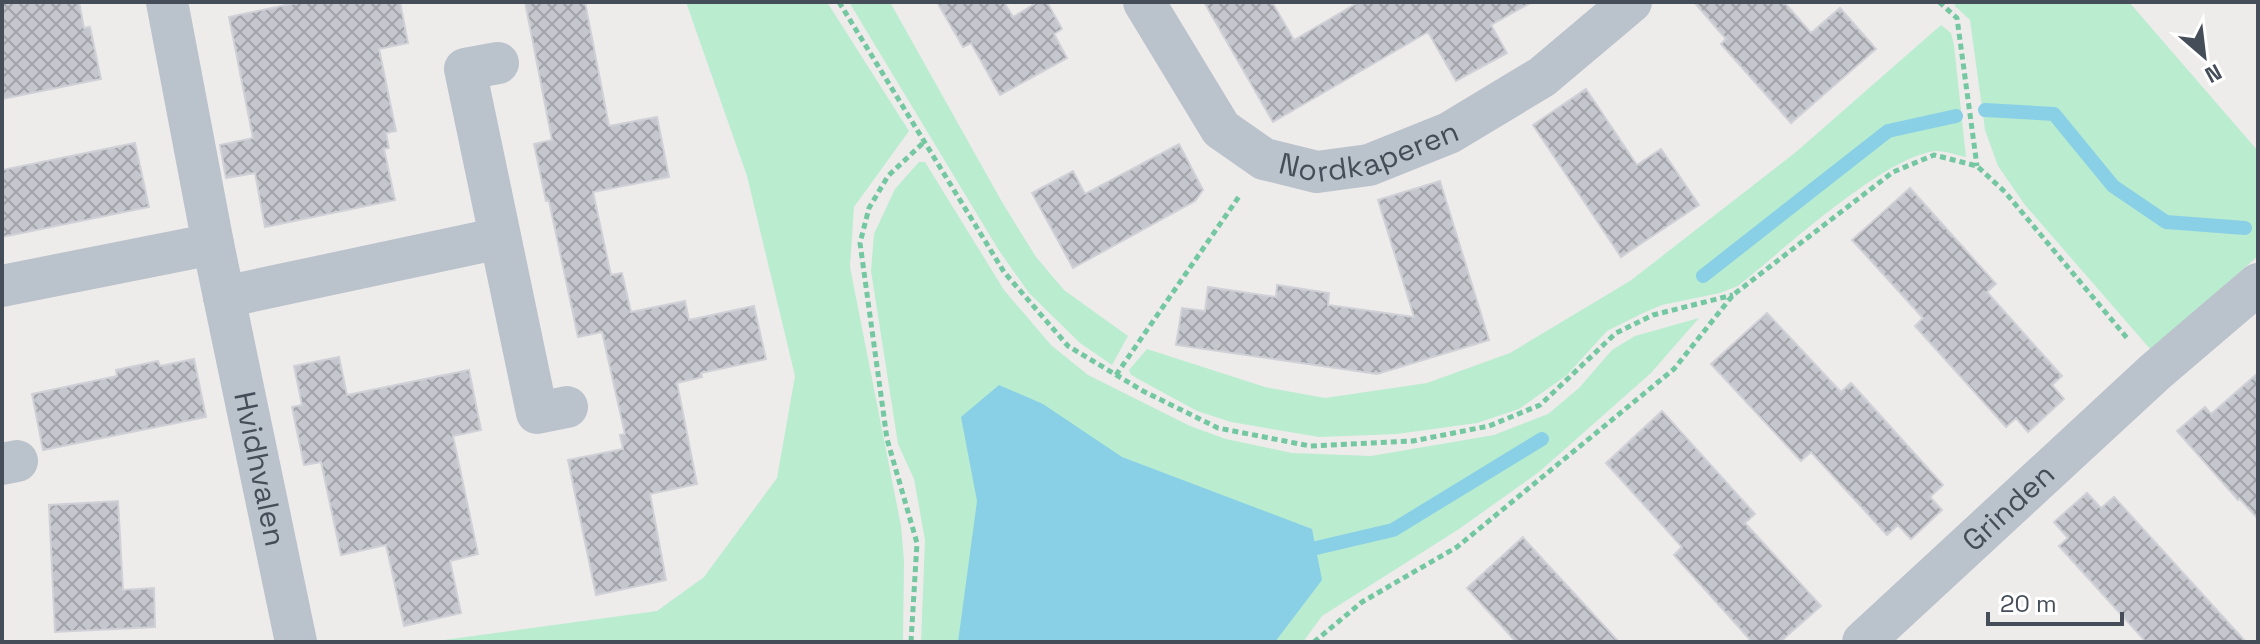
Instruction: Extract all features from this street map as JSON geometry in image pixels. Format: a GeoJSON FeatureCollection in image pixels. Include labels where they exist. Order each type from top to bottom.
{"type":"FeatureCollection","features":[{"type":"Feature","properties":{"kind":"street","name":"Hvidhvalen"},"geometry":{"type":"LineString","coordinates":[[167,2],[213,244],[296,642]]}},
{"type":"Feature","properties":{"kind":"street","name":"Nordkaperen"},"geometry":{"type":"LineString","coordinates":[[1144,2],[1221,129],[1264,159],[1317,172],[1369,165],[1449,133],[1542,77],[1631,2]]}},
{"type":"Feature","properties":{"kind":"street"},"geometry":{"type":"LineString","coordinates":[[498,63],[465,69],[537,413],[567,407]]}},
{"type":"Feature","properties":{"kind":"street"},"geometry":{"type":"LineString","coordinates":[[224,297],[500,238]]}},
{"type":"Feature","properties":{"kind":"street"},"geometry":{"type":"LineString","coordinates":[[2,286],[213,244]]}},
{"type":"Feature","properties":{"kind":"street","name":"Grinden"},"geometry":{"type":"LineString","coordinates":[[1863,642],[2155,372],[2258,284]]}},
{"type":"Feature","properties":{"kind":"path"},"geometry":{"type":"LineString","coordinates":[[839,2],[1004,272],[1068,346],[1143,391],[1218,428],[1310,446],[1413,441],[1489,426],[1540,405],[1616,333],[1653,315],[1733,295]]}},
{"type":"Feature","properties":{"kind":"path"},"geometry":{"type":"LineString","coordinates":[[1939,2],[1957,18],[1977,166]]}},
{"type":"Feature","properties":{"kind":"path"},"geometry":{"type":"LineString","coordinates":[[911,642],[917,543],[887,439],[860,243],[869,208],[888,176],[924,142]]}},
{"type":"Feature","properties":{"kind":"path"},"geometry":{"type":"LineString","coordinates":[[1314,642],[1362,602],[1457,547],[1662,379],[1674,369],[1733,295],[1893,172],[1934,155],[1977,166],[2005,192],[2155,372]]}},
{"type":"Feature","properties":{"kind":"path"},"geometry":{"type":"LineString","coordinates":[[1116,375],[1264,159]]}},
{"type":"Feature","properties":{"kind":"green space"},"geometry":{"type":"Polygon","coordinates":[[[686,2],[827,2],[909,131],[854,207],[850,267],[901,526],[903,642],[429,642],[657,611],[704,577],[777,478],[795,376],[747,176],[686,2]]]}},
{"type":"Feature","properties":{"kind":"green space"},"geometry":{"type":"Polygon","coordinates":[[[849,2],[890,2],[1036,257],[1064,290],[1128,336],[1112,365],[1080,343],[1029,293],[998,249],[849,2]]]}},
{"type":"Feature","properties":{"kind":"green space"},"geometry":{"type":"Polygon","coordinates":[[[1957,2],[2129,2],[2258,151],[2258,256],[2151,350],[2025,205],[1998,166],[1985,130],[1970,20],[1954,5],[1957,2]]]}},
{"type":"Feature","properties":{"kind":"green space"},"geometry":{"type":"Polygon","coordinates":[[[1941,25],[1951,33],[1954,45],[1966,157],[1936,151],[1889,169],[1834,208],[1738,286],[1720,293],[1662,305],[1607,331],[1567,375],[1519,409],[1477,423],[1397,434],[1319,437],[1231,422],[1197,411],[1131,375],[1129,370],[1147,349],[1265,387],[1325,398],[1427,383],[1510,353],[1630,281],[1796,152],[1941,25]]]}},
{"type":"Feature","properties":{"kind":"green space"},"geometry":{"type":"Polygon","coordinates":[[[919,162],[925,162],[1004,290],[1051,345],[1088,375],[1190,426],[1226,439],[1292,453],[1371,456],[1494,435],[1548,414],[1579,388],[1612,350],[1635,336],[1699,318],[1651,373],[1539,472],[1459,529],[1322,616],[1303,642],[921,642],[925,540],[914,479],[898,444],[871,271],[874,234],[895,189],[919,162]]]}},
{"type":"Feature","properties":{"kind":"water"},"geometry":{"type":"Polygon","coordinates":[[[999,385],[1043,404],[1122,457],[1312,529],[1322,580],[1275,642],[958,642],[977,501],[961,417],[999,385]]]}},
{"type":"Feature","properties":{"kind":"building"},"geometry":{"type":"Polygon","coordinates":[[[2,2],[79,2],[84,28],[90,27],[101,79],[2,99],[2,2]]]}},
{"type":"Feature","properties":{"kind":"building"},"geometry":{"type":"Polygon","coordinates":[[[300,2],[400,2],[408,43],[379,49],[396,131],[386,133],[389,148],[384,149],[395,200],[265,227],[255,173],[226,178],[220,145],[253,138],[229,17],[300,2]]]}},
{"type":"Feature","properties":{"kind":"building"},"geometry":{"type":"Polygon","coordinates":[[[525,2],[585,2],[609,126],[657,117],[669,177],[593,192],[611,275],[622,273],[631,312],[685,301],[689,320],[754,306],[766,359],[701,373],[702,377],[677,383],[697,484],[650,494],[666,580],[596,595],[568,460],[623,449],[620,435],[625,434],[602,332],[578,337],[549,201],[546,201],[534,144],[552,140],[525,2]]]}},
{"type":"Feature","properties":{"kind":"building"},"geometry":{"type":"Polygon","coordinates":[[[937,2],[1004,2],[1013,17],[1038,2],[1047,2],[1062,29],[1054,34],[1067,58],[1000,95],[971,43],[963,47],[937,2]]]}},
{"type":"Feature","properties":{"kind":"building"},"geometry":{"type":"Polygon","coordinates":[[[1204,2],[1272,2],[1294,40],[1359,2],[1532,2],[1491,25],[1507,53],[1456,81],[1428,32],[1273,122],[1204,2]]]}},
{"type":"Feature","properties":{"kind":"building"},"geometry":{"type":"Polygon","coordinates":[[[1694,2],[1784,2],[1811,33],[1840,8],[1876,49],[1791,123],[1721,44],[1726,39],[1694,2]]]}},
{"type":"Feature","properties":{"kind":"building"},"geometry":{"type":"Polygon","coordinates":[[[1586,89],[1637,165],[1661,149],[1699,205],[1621,257],[1533,125],[1586,89]]]}},
{"type":"Feature","properties":{"kind":"building"},"geometry":{"type":"Polygon","coordinates":[[[135,143],[149,207],[2,237],[2,170],[135,143]]]}},
{"type":"Feature","properties":{"kind":"building"},"geometry":{"type":"Polygon","coordinates":[[[1179,144],[1203,190],[1195,201],[1073,268],[1032,193],[1073,171],[1085,194],[1179,144]]]}},
{"type":"Feature","properties":{"kind":"building"},"geometry":{"type":"Polygon","coordinates":[[[1440,181],[1489,340],[1377,374],[1176,345],[1182,308],[1205,311],[1208,287],[1276,297],[1277,285],[1329,293],[1328,305],[1414,317],[1378,200],[1440,181]]]}},
{"type":"Feature","properties":{"kind":"building"},"geometry":{"type":"Polygon","coordinates":[[[1910,188],[1996,284],[1987,292],[2062,376],[2052,385],[2064,399],[2028,432],[2016,418],[2006,427],[1915,326],[1923,318],[1852,240],[1910,188]]]}},
{"type":"Feature","properties":{"kind":"building"},"geometry":{"type":"Polygon","coordinates":[[[1767,313],[1841,392],[1851,383],[1943,485],[1930,497],[1942,510],[1911,539],[1898,525],[1887,535],[1811,452],[1801,461],[1711,364],[1767,313]]]}},
{"type":"Feature","properties":{"kind":"building"},"geometry":{"type":"Polygon","coordinates":[[[339,357],[347,395],[469,370],[481,430],[453,436],[478,554],[450,561],[461,613],[404,626],[386,545],[341,555],[321,462],[304,465],[292,407],[302,405],[294,366],[339,357]]]}},
{"type":"Feature","properties":{"kind":"building"},"geometry":{"type":"Polygon","coordinates":[[[194,359],[206,417],[43,450],[32,394],[117,376],[116,370],[158,361],[160,366],[194,359]]]}},
{"type":"Feature","properties":{"kind":"building"},"geometry":{"type":"Polygon","coordinates":[[[2258,373],[2258,519],[2177,431],[2205,407],[2211,414],[2258,373]]]}},
{"type":"Feature","properties":{"kind":"building"},"geometry":{"type":"Polygon","coordinates":[[[1662,411],[1755,514],[1745,523],[1821,606],[1780,642],[1752,642],[1674,555],[1682,547],[1606,463],[1662,411]]]}},
{"type":"Feature","properties":{"kind":"building"},"geometry":{"type":"Polygon","coordinates":[[[2087,493],[2101,508],[2114,497],[2246,642],[2146,642],[2059,546],[2068,538],[2054,522],[2087,493]]]}},
{"type":"Feature","properties":{"kind":"building"},"geometry":{"type":"Polygon","coordinates":[[[118,501],[123,590],[154,588],[155,627],[55,632],[49,505],[118,501]]]}},
{"type":"Feature","properties":{"kind":"building"},"geometry":{"type":"Polygon","coordinates":[[[1523,537],[1619,642],[1516,642],[1467,588],[1523,537]]]}},
{"type":"Feature","properties":{"kind":"waterway"},"geometry":{"type":"LineString","coordinates":[[1985,110],[2054,114],[2113,186],[2166,222],[2245,228]]}},
{"type":"Feature","properties":{"kind":"waterway"},"geometry":{"type":"LineString","coordinates":[[1703,276],[1888,131],[1956,116]]}},
{"type":"Feature","properties":{"kind":"waterway"},"geometry":{"type":"LineString","coordinates":[[1316,548],[1393,530],[1542,439]]}}]}
